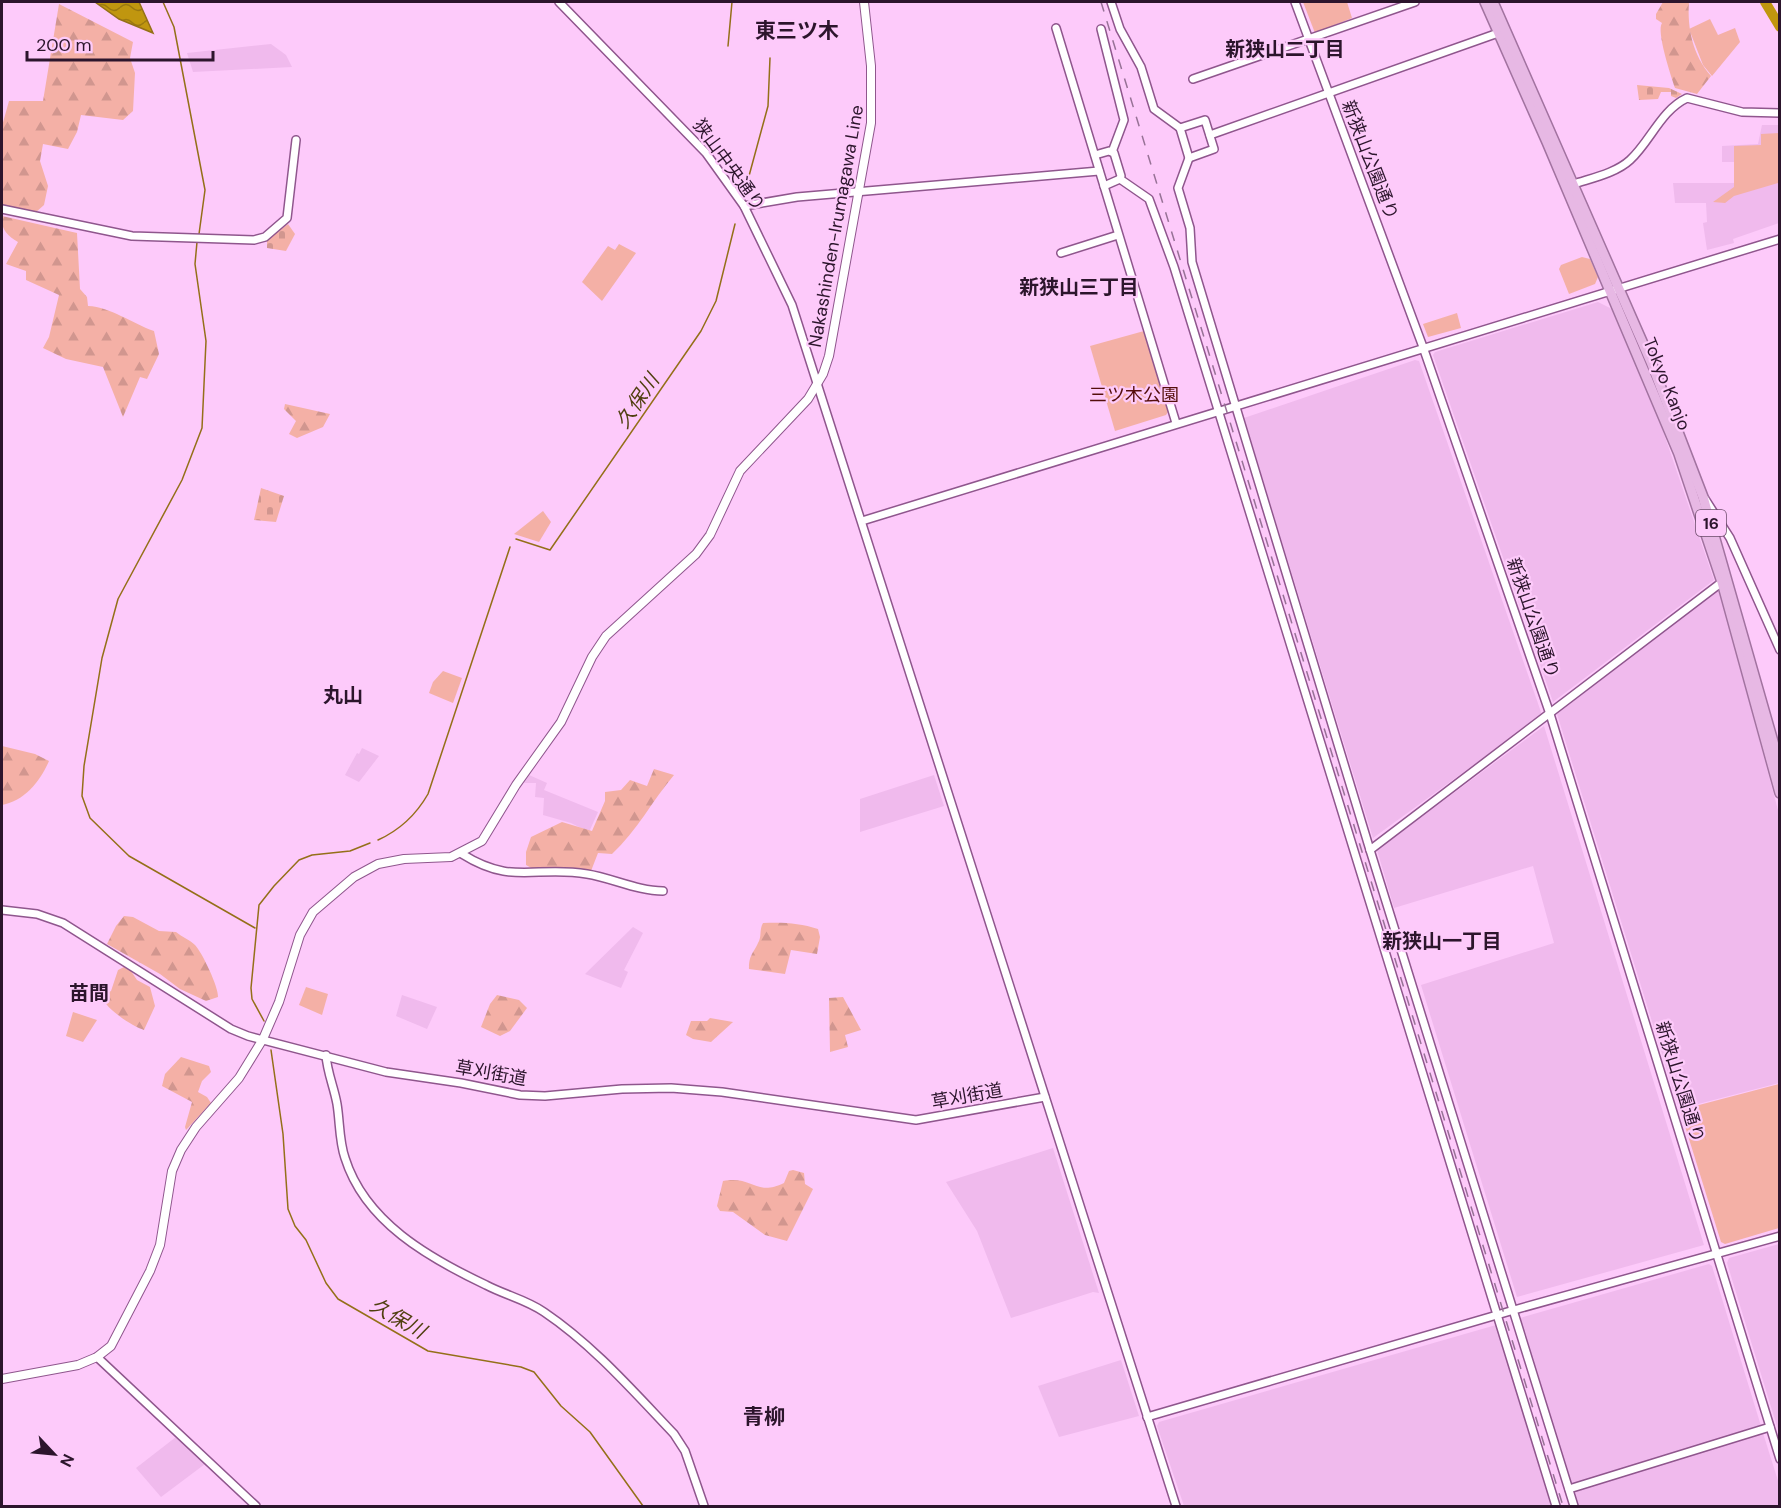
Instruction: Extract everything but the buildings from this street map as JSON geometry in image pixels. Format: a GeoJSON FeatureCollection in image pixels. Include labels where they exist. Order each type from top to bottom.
{"type":"FeatureCollection","features":[{"type":"Feature","properties":{"kind":"highway","name":"Tokyo Kanjo"},"geometry":{"type":"LineString","coordinates":[[1485,2],[1503,32],[1574,184],[1678,454],[1699,498],[1779,766]]}},
{"type":"Feature","properties":{"kind":"highway","name":"Tokyo Kanjo"},"geometry":{"type":"LineString","coordinates":[[1493,2],[1503,32],[1614,289]]}},
{"type":"Feature","properties":{"kind":"highway","name":"Tokyo Kanjo"},"geometry":{"type":"LineString","coordinates":[[1699,498],[1779,793]]}},
{"type":"Feature","properties":{"kind":"main road","name":"Nakashinden-Irumagawa Line"},"geometry":{"type":"LineString","coordinates":[[2,1379],[78,1365],[97,1357],[111,1346],[120,1333],[150,1271],[164,1232],[170,1181],[181,1150],[196,1127],[238,1078],[263,1039],[279,1002],[300,934],[320,904],[354,877],[378,864],[404,859],[444,858],[462,854],[482,841],[492,828],[516,785],[561,722],[592,657],[606,636],[696,554],[714,528],[740,471],[808,399],[818,384],[829,357],[861,191],[873,100],[864,2]]}},
{"type":"Feature","properties":{"kind":"street","name":"狭山中央通り"},"geometry":{"type":"LineString","coordinates":[[559,2],[687,132],[744,206],[792,305],[1176,1506]]}},
{"type":"Feature","properties":{"kind":"street"},"geometry":{"type":"LineString","coordinates":[[1111,2],[1120,29],[1142,67],[1154,109],[1180,129],[1189,158],[1178,188],[1190,228],[1192,262],[1370,850],[1575,1506]]}},
{"type":"Feature","properties":{"kind":"street","name":"新狭山公園通り"},"geometry":{"type":"LineString","coordinates":[[1295,2],[1423,347],[1550,714],[1779,1459]]}},
{"type":"Feature","properties":{"kind":"street"},"geometry":{"type":"LineString","coordinates":[[1193,79],[1415,2]]}},
{"type":"Feature","properties":{"kind":"street"},"geometry":{"type":"LineString","coordinates":[[1056,28],[1176,423]]}},
{"type":"Feature","properties":{"kind":"street"},"geometry":{"type":"LineString","coordinates":[[1101,29],[1124,118],[1112,152]]}},
{"type":"Feature","properties":{"kind":"street"},"geometry":{"type":"LineString","coordinates":[[1210,135],[1503,32]]}},
{"type":"Feature","properties":{"kind":"street"},"geometry":{"type":"LineString","coordinates":[[1574,184],[1621,167],[1629,161],[1666,114],[1687,98],[1742,111],[1779,112]]}},
{"type":"Feature","properties":{"kind":"street"},"geometry":{"type":"LineString","coordinates":[[1180,129],[1205,120],[1210,135],[1214,149],[1189,158]]}},
{"type":"Feature","properties":{"kind":"street"},"geometry":{"type":"LineString","coordinates":[[2,209],[132,236],[260,239],[286,220],[296,140]]}},
{"type":"Feature","properties":{"kind":"street"},"geometry":{"type":"LineString","coordinates":[[1095,155],[1112,152]]}},
{"type":"Feature","properties":{"kind":"street"},"geometry":{"type":"LineString","coordinates":[[1112,152],[1118,162],[1120,179],[1149,199],[1174,267],[1556,1506]]}},
{"type":"Feature","properties":{"kind":"street"},"geometry":{"type":"LineString","coordinates":[[744,206],[797,196],[1099,171]]}},
{"type":"Feature","properties":{"kind":"street"},"geometry":{"type":"LineString","coordinates":[[1104,186],[1120,179]]}},
{"type":"Feature","properties":{"kind":"street"},"geometry":{"type":"LineString","coordinates":[[1060,253],[1118,235]]}},
{"type":"Feature","properties":{"kind":"street"},"geometry":{"type":"LineString","coordinates":[[862,521],[1779,239]]}},
{"type":"Feature","properties":{"kind":"street"},"geometry":{"type":"LineString","coordinates":[[1699,498],[1730,538],[1779,650]]}},
{"type":"Feature","properties":{"kind":"street"},"geometry":{"type":"LineString","coordinates":[[1370,850],[1722,582]]}},
{"type":"Feature","properties":{"kind":"street"},"geometry":{"type":"LineString","coordinates":[[462,854],[483,867],[501,872],[578,873],[663,891]]}},
{"type":"Feature","properties":{"kind":"street","name":"草刈街道"},"geometry":{"type":"LineString","coordinates":[[2,910],[37,914],[63,923],[231,1029],[386,1072],[461,1083],[520,1095],[545,1096],[622,1089],[671,1088],[722,1092],[916,1120],[1045,1097]]}},
{"type":"Feature","properties":{"kind":"street"},"geometry":{"type":"LineString","coordinates":[[326,1055],[338,1110],[344,1155],[350,1173],[377,1214],[389,1227],[424,1251],[487,1286],[536,1307],[576,1336],[674,1434],[684,1451],[704,1506]]}},
{"type":"Feature","properties":{"kind":"street"},"geometry":{"type":"LineString","coordinates":[[1148,1417],[1514,1310],[1779,1236]]}},
{"type":"Feature","properties":{"kind":"street"},"geometry":{"type":"LineString","coordinates":[[97,1357],[256,1506]]}},
{"type":"Feature","properties":{"kind":"street"},"geometry":{"type":"LineString","coordinates":[[1569,1489],[1770,1427]]}},
{"type":"Feature","properties":{"kind":"shaded area"},"geometry":{"type":"Polygon","coordinates":[[[271,44],[286,55],[292,67],[193,72],[187,53],[271,44]]]}},
{"type":"Feature","properties":{"kind":"shaded area"},"geometry":{"type":"Polygon","coordinates":[[[1762,125],[1779,125],[1779,223],[1733,239],[1734,243],[1707,250],[1703,223],[1707,222],[1706,203],[1675,203],[1673,183],[1735,183],[1736,162],[1722,162],[1722,146],[1758,144],[1762,125]]]}},
{"type":"Feature","properties":{"kind":"shaded area"},"geometry":{"type":"Polygon","coordinates":[[[1598,302],[1612,309],[1627,343],[1663,431],[1714,580],[1553,702],[1433,355],[1435,352],[1598,302]]]}},
{"type":"Feature","properties":{"kind":"shaded area"},"geometry":{"type":"Polygon","coordinates":[[[1415,360],[1419,361],[1542,715],[1373,838],[1244,418],[1415,360]]]}},
{"type":"Feature","properties":{"kind":"shaded area"},"geometry":{"type":"Polygon","coordinates":[[[1719,589],[1779,814],[1779,1083],[1679,1109],[1557,714],[1719,589]]]}},
{"type":"Feature","properties":{"kind":"shaded area"},"geometry":{"type":"Polygon","coordinates":[[[1544,726],[1704,1245],[1517,1297],[1421,985],[1554,943],[1533,866],[1394,908],[1377,850],[1544,726]]]}},
{"type":"Feature","properties":{"kind":"shaded area"},"geometry":{"type":"Polygon","coordinates":[[[362,748],[379,756],[359,782],[345,775],[362,748]]]}},
{"type":"Feature","properties":{"kind":"shaded area"},"geometry":{"type":"Polygon","coordinates":[[[529,775],[547,783],[544,790],[598,812],[589,832],[571,823],[543,815],[544,798],[535,797],[536,783],[524,783],[529,775]]]}},
{"type":"Feature","properties":{"kind":"shaded area"},"geometry":{"type":"Polygon","coordinates":[[[934,775],[944,806],[860,832],[860,799],[934,775]]]}},
{"type":"Feature","properties":{"kind":"shaded area"},"geometry":{"type":"Polygon","coordinates":[[[633,927],[643,933],[624,970],[628,972],[621,988],[585,974],[633,927]]]}},
{"type":"Feature","properties":{"kind":"shaded area"},"geometry":{"type":"Polygon","coordinates":[[[402,995],[437,1007],[427,1029],[396,1016],[402,995]]]}},
{"type":"Feature","properties":{"kind":"shaded area"},"geometry":{"type":"Polygon","coordinates":[[[1053,1148],[1099,1293],[1093,1292],[1011,1318],[977,1231],[946,1182],[1053,1148]]]}},
{"type":"Feature","properties":{"kind":"shaded area"},"geometry":{"type":"Polygon","coordinates":[[[1780,1244],[1779,1433],[1727,1263],[1729,1258],[1780,1244]]]}},
{"type":"Feature","properties":{"kind":"shaded area"},"geometry":{"type":"Polygon","coordinates":[[[1709,1264],[1712,1266],[1761,1426],[1574,1484],[1571,1483],[1520,1318],[1709,1264]]]}},
{"type":"Feature","properties":{"kind":"shaded area"},"geometry":{"type":"Polygon","coordinates":[[[1496,1325],[1552,1506],[1184,1506],[1157,1426],[1159,1422],[1496,1325]]]}},
{"type":"Feature","properties":{"kind":"shaded area"},"geometry":{"type":"Polygon","coordinates":[[[1121,1360],[1139,1416],[1059,1437],[1038,1386],[1121,1360]]]}},
{"type":"Feature","properties":{"kind":"shaded area"},"geometry":{"type":"Polygon","coordinates":[[[1763,1433],[1779,1484],[1779,1506],[1578,1506],[1575,1491],[1763,1433]]]}},
{"type":"Feature","properties":{"kind":"shaded area"},"geometry":{"type":"Polygon","coordinates":[[[176,1437],[205,1464],[161,1497],[136,1468],[176,1437]]]}},
{"type":"Feature","properties":{"kind":"green space"},"geometry":{"type":"Polygon","coordinates":[[[1303,2],[1347,2],[1352,18],[1315,33],[1303,2]]]}},
{"type":"Feature","properties":{"kind":"green space"},"geometry":{"type":"Polygon","coordinates":[[[1663,2],[1689,2],[1692,41],[1711,76],[1697,94],[1675,88],[1662,44],[1662,23],[1656,19],[1656,14],[1663,2]]]}},
{"type":"Feature","properties":{"kind":"green space"},"geometry":{"type":"Polygon","coordinates":[[[59,4],[133,42],[130,58],[135,73],[133,111],[123,120],[81,115],[77,132],[68,149],[43,144],[40,161],[48,186],[44,205],[35,213],[7,208],[2,203],[2,126],[9,101],[43,101],[59,4]]]}},
{"type":"Feature","properties":{"kind":"green space"},"geometry":{"type":"Polygon","coordinates":[[[1710,19],[1718,35],[1735,28],[1740,42],[1712,76],[1703,65],[1689,29],[1710,19]]]}},
{"type":"Feature","properties":{"kind":"green space"},"geometry":{"type":"Polygon","coordinates":[[[1637,85],[1669,88],[1682,94],[1676,98],[1671,96],[1671,92],[1661,92],[1658,99],[1639,100],[1637,85]]]}},
{"type":"Feature","properties":{"kind":"green space"},"geometry":{"type":"Polygon","coordinates":[[[1779,133],[1778,183],[1734,196],[1725,203],[1713,202],[1734,187],[1734,146],[1761,145],[1761,134],[1779,133]]]}},
{"type":"Feature","properties":{"kind":"green space"},"geometry":{"type":"Polygon","coordinates":[[[2,216],[77,233],[80,289],[87,297],[88,306],[113,312],[154,331],[159,354],[147,379],[140,377],[123,417],[103,367],[66,359],[43,348],[49,337],[59,295],[26,280],[26,271],[6,264],[18,242],[6,232],[2,216]]]}},
{"type":"Feature","properties":{"kind":"green space"},"geometry":{"type":"Polygon","coordinates":[[[288,224],[295,234],[286,251],[267,248],[267,240],[288,224]]]}},
{"type":"Feature","properties":{"kind":"green space"},"geometry":{"type":"Polygon","coordinates":[[[619,244],[636,253],[602,301],[582,282],[608,246],[615,250],[619,244]]]}},
{"type":"Feature","properties":{"kind":"green space"},"geometry":{"type":"Polygon","coordinates":[[[1582,257],[1590,259],[1598,277],[1595,284],[1569,294],[1559,269],[1561,265],[1582,257]]]}},
{"type":"Feature","properties":{"kind":"green space"},"geometry":{"type":"Polygon","coordinates":[[[1457,313],[1461,328],[1428,337],[1423,324],[1457,313]]]}},
{"type":"Feature","properties":{"kind":"green space","name":"三ツ木公園"},"geometry":{"type":"Polygon","coordinates":[[[1144,331],[1168,412],[1166,415],[1115,431],[1090,346],[1144,331]]]}},
{"type":"Feature","properties":{"kind":"green space"},"geometry":{"type":"Polygon","coordinates":[[[285,404],[330,414],[323,427],[297,438],[289,434],[296,421],[284,409],[285,404]]]}},
{"type":"Feature","properties":{"kind":"green space"},"geometry":{"type":"Polygon","coordinates":[[[261,488],[284,496],[276,522],[254,520],[261,488]]]}},
{"type":"Feature","properties":{"kind":"green space"},"geometry":{"type":"Polygon","coordinates":[[[543,511],[551,522],[539,542],[514,534],[543,511]]]}},
{"type":"Feature","properties":{"kind":"green space"},"geometry":{"type":"Polygon","coordinates":[[[443,671],[462,678],[453,703],[429,693],[433,682],[443,671]]]}},
{"type":"Feature","properties":{"kind":"green space"},"geometry":{"type":"Polygon","coordinates":[[[2,746],[35,754],[49,761],[41,776],[24,795],[2,805],[2,746]]]}},
{"type":"Feature","properties":{"kind":"green space"},"geometry":{"type":"Polygon","coordinates":[[[654,769],[674,775],[621,845],[612,854],[598,853],[591,871],[535,870],[526,865],[526,852],[531,837],[562,822],[592,831],[605,801],[605,792],[621,790],[630,780],[647,786],[654,769]]]}},
{"type":"Feature","properties":{"kind":"green space"},"geometry":{"type":"Polygon","coordinates":[[[124,916],[133,917],[159,931],[176,932],[193,943],[210,970],[218,997],[206,1001],[180,989],[160,974],[107,944],[124,916]]]}},
{"type":"Feature","properties":{"kind":"green space"},"geometry":{"type":"Polygon","coordinates":[[[763,923],[791,923],[818,929],[820,937],[817,954],[791,950],[785,974],[749,969],[763,923]]]}},
{"type":"Feature","properties":{"kind":"green space"},"geometry":{"type":"Polygon","coordinates":[[[124,967],[131,971],[137,980],[150,987],[155,1006],[144,1030],[113,1011],[102,996],[111,991],[118,970],[124,967]]]}},
{"type":"Feature","properties":{"kind":"green space"},"geometry":{"type":"Polygon","coordinates":[[[306,987],[328,994],[322,1015],[299,1005],[306,987]]]}},
{"type":"Feature","properties":{"kind":"green space"},"geometry":{"type":"Polygon","coordinates":[[[497,995],[519,1000],[527,1008],[510,1031],[500,1036],[481,1027],[490,1004],[497,995]]]}},
{"type":"Feature","properties":{"kind":"green space"},"geometry":{"type":"Polygon","coordinates":[[[843,997],[861,1030],[845,1035],[848,1047],[830,1052],[829,998],[843,997]]]}},
{"type":"Feature","properties":{"kind":"green space"},"geometry":{"type":"Polygon","coordinates":[[[73,1012],[97,1020],[83,1042],[66,1036],[73,1012]]]}},
{"type":"Feature","properties":{"kind":"green space"},"geometry":{"type":"Polygon","coordinates":[[[710,1018],[733,1022],[711,1042],[693,1039],[686,1035],[691,1021],[707,1021],[710,1018]]]}},
{"type":"Feature","properties":{"kind":"green space"},"geometry":{"type":"Polygon","coordinates":[[[181,1057],[209,1066],[211,1072],[202,1081],[198,1092],[207,1097],[211,1103],[186,1130],[192,1102],[162,1086],[165,1074],[181,1057]]]}},
{"type":"Feature","properties":{"kind":"green space"},"geometry":{"type":"Polygon","coordinates":[[[1779,1084],[1779,1228],[1725,1244],[1721,1242],[1680,1110],[1779,1084]]]}},
{"type":"Feature","properties":{"kind":"green space"},"geometry":{"type":"Polygon","coordinates":[[[789,1171],[804,1173],[805,1184],[813,1189],[787,1241],[765,1235],[733,1212],[720,1211],[717,1206],[723,1181],[733,1180],[760,1187],[774,1187],[784,1183],[789,1171]]]}},
{"type":"Feature","properties":{"kind":"water"},"geometry":{"type":"Polygon","coordinates":[[[95,2],[139,2],[153,33],[119,19],[95,2]]]}},
{"type":"Feature","properties":{"kind":"waterway"},"geometry":{"type":"LineString","coordinates":[[163,2],[174,27],[205,190],[199,234]]}},
{"type":"Feature","properties":{"kind":"waterway"},"geometry":{"type":"LineString","coordinates":[[728,46],[732,2]]}},
{"type":"Feature","properties":{"kind":"waterway"},"geometry":{"type":"LineString","coordinates":[[1765,2],[1780,27]]}},
{"type":"Feature","properties":{"kind":"waterway","name":"久保川"},"geometry":{"type":"LineString","coordinates":[[746,187],[768,106],[770,58]]}},
{"type":"Feature","properties":{"kind":"waterway","name":"久保川"},"geometry":{"type":"LineString","coordinates":[[516,539],[550,550],[701,331],[716,301],[735,224]]}},
{"type":"Feature","properties":{"kind":"waterway"},"geometry":{"type":"LineString","coordinates":[[197,242],[195,264],[206,341],[202,428],[182,480],[118,599],[102,658],[84,766],[82,796],[90,818],[129,856],[255,928]]}},
{"type":"Feature","properties":{"kind":"waterway","name":"久保川"},"geometry":{"type":"LineString","coordinates":[[378,840],[407,821],[428,794],[510,547]]}},
{"type":"Feature","properties":{"kind":"waterway","name":"久保川"},"geometry":{"type":"LineString","coordinates":[[264,1021],[252,999],[251,988],[259,905],[299,860],[312,855],[350,851],[370,843]]}},
{"type":"Feature","properties":{"kind":"waterway","name":"久保川"},"geometry":{"type":"LineString","coordinates":[[271,1050],[283,1134],[288,1209],[295,1226],[306,1240],[326,1283],[338,1299],[428,1351],[521,1367],[534,1372],[561,1406],[590,1432],[643,1506]]}},
{"type":"Feature","properties":{"kind":"railway"},"geometry":{"type":"LineString","coordinates":[[1101,2],[1563,1506]]}},
{"type":"Feature","properties":{"kind":"district","name":"東三ツ木"},"geometry":{"type":"Point","coordinates":[797,31]}},
{"type":"Feature","properties":{"kind":"district","name":"新狭山二丁目"},"geometry":{"type":"Point","coordinates":[1285,49]}},
{"type":"Feature","properties":{"kind":"district","name":"新狭山三丁目"},"geometry":{"type":"Point","coordinates":[1079,287]}},
{"type":"Feature","properties":{"kind":"district","name":"丸山"},"geometry":{"type":"Point","coordinates":[343,695]}},
{"type":"Feature","properties":{"kind":"district","name":"新狭山一丁目"},"geometry":{"type":"Point","coordinates":[1442,941]}},
{"type":"Feature","properties":{"kind":"district","name":"苗間"},"geometry":{"type":"Point","coordinates":[89,993]}},
{"type":"Feature","properties":{"kind":"district","name":"青柳"},"geometry":{"type":"Point","coordinates":[764,1417]}}]}
